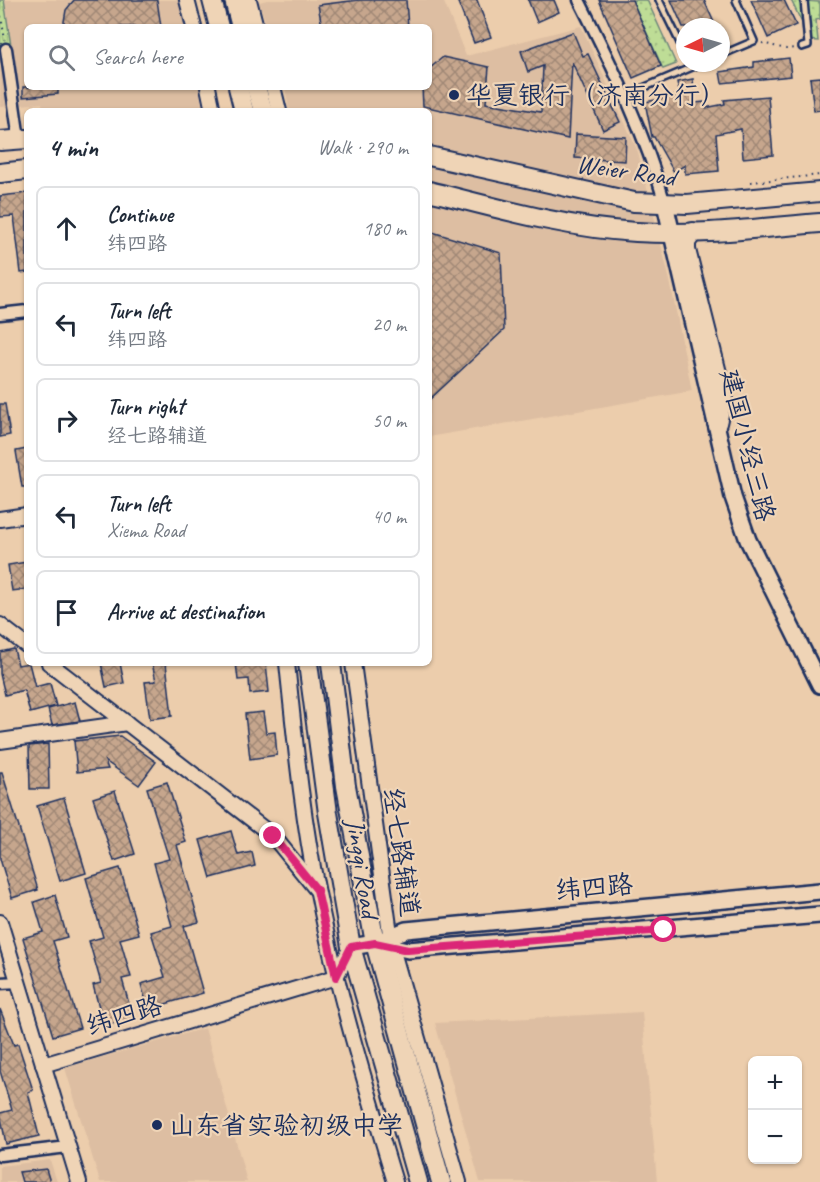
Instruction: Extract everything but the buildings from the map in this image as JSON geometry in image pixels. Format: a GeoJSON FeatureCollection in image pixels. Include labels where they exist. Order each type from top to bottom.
{"type":"FeatureCollection","features":[{"type":"Feature","properties":{"kind":"main road"},"geometry":{"type":"LineString","coordinates":[[212,0],[218,24]]}},
{"type":"Feature","properties":{"kind":"main road"},"geometry":{"type":"LineString","coordinates":[[234,0],[240,24]]}},
{"type":"Feature","properties":{"kind":"main road"},"geometry":{"type":"LineString","coordinates":[[239,90],[243,108]]}},
{"type":"Feature","properties":{"kind":"main road"},"geometry":{"type":"LineString","coordinates":[[257,90],[261,108]]}},
{"type":"Feature","properties":{"kind":"main road"},"geometry":{"type":"LineString","coordinates":[[0,141],[23,139]]}},
{"type":"Feature","properties":{"kind":"main road","name":"Weier Road"},"geometry":{"type":"LineString","coordinates":[[432,157],[612,198],[664,204],[820,192]]}},
{"type":"Feature","properties":{"kind":"main road"},"geometry":{"type":"LineString","coordinates":[[0,173],[24,170]]}},
{"type":"Feature","properties":{"kind":"main road"},"geometry":{"type":"LineString","coordinates":[[432,192],[538,218],[633,232],[671,234],[820,223]]}},
{"type":"Feature","properties":{"kind":"main road","name":"建国小经三路"},"geometry":{"type":"LineString","coordinates":[[664,204],[713,377]]}},
{"type":"Feature","properties":{"kind":"main road"},"geometry":{"type":"LineString","coordinates":[[693,232],[686,242],[686,250],[713,377],[723,397],[717,423]]}},
{"type":"Feature","properties":{"kind":"main road","name":"建国小经三路"},"geometry":{"type":"LineString","coordinates":[[717,423],[733,497],[748,540],[820,685]]}},
{"type":"Feature","properties":{"kind":"main road","name":"Jingqi Road"},"geometry":{"type":"LineString","coordinates":[[308,666],[328,813],[351,947],[418,1182]]}},
{"type":"Feature","properties":{"kind":"main road","name":"Jingqi Road"},"geometry":{"type":"LineString","coordinates":[[331,666],[346,786],[441,1182]]}},
{"type":"Feature","properties":{"kind":"main road","name":"纬四路"},"geometry":{"type":"LineString","coordinates":[[351,947],[385,942],[406,930],[820,891]]}},
{"type":"Feature","properties":{"kind":"main road","name":"纬四路"},"geometry":{"type":"LineString","coordinates":[[385,942],[408,950],[820,915]]}},
{"type":"Feature","properties":{"kind":"street"},"geometry":{"type":"LineString","coordinates":[[187,0],[193,24]]}},
{"type":"Feature","properties":{"kind":"street"},"geometry":{"type":"LineString","coordinates":[[249,0],[255,24]]}},
{"type":"Feature","properties":{"kind":"street"},"geometry":{"type":"LineString","coordinates":[[579,0],[654,167],[664,204]]}},
{"type":"Feature","properties":{"kind":"street"},"geometry":{"type":"LineString","coordinates":[[6,49],[23,139]]}},
{"type":"Feature","properties":{"kind":"street"},"geometry":{"type":"LineString","coordinates":[[209,90],[212,108]]}},
{"type":"Feature","properties":{"kind":"street"},"geometry":{"type":"LineString","coordinates":[[274,90],[278,108]]}},
{"type":"Feature","properties":{"kind":"street"},"geometry":{"type":"LineString","coordinates":[[0,314],[24,311]]}},
{"type":"Feature","properties":{"kind":"street"},"geometry":{"type":"LineString","coordinates":[[0,519],[24,515]]}},
{"type":"Feature","properties":{"kind":"street"},"geometry":{"type":"LineString","coordinates":[[0,625],[24,644]]}},
{"type":"Feature","properties":{"kind":"street"},"geometry":{"type":"LineString","coordinates":[[54,666],[273,836],[317,890]]}},
{"type":"Feature","properties":{"kind":"street"},"geometry":{"type":"LineString","coordinates":[[287,666],[298,766],[317,890],[336,977],[359,1065],[395,1182]]}},
{"type":"Feature","properties":{"kind":"street","name":"经七路辅道"},"geometry":{"type":"LineString","coordinates":[[353,666],[385,942],[459,1182]]}},
{"type":"Feature","properties":{"kind":"street"},"geometry":{"type":"LineString","coordinates":[[0,741],[127,723]]}},
{"type":"Feature","properties":{"kind":"street"},"geometry":{"type":"LineString","coordinates":[[0,922],[79,1182]]}},
{"type":"Feature","properties":{"kind":"street"},"geometry":{"type":"LineString","coordinates":[[336,977],[351,947]]}},
{"type":"Feature","properties":{"kind":"street","name":"纬四路"},"geometry":{"type":"LineString","coordinates":[[43,1065],[336,977]]}},
{"type":"Feature","properties":{"kind":"street"},"geometry":{"type":"LineString","coordinates":[[0,984],[19,982]]}},
{"type":"Feature","properties":{"kind":"street"},"geometry":{"type":"LineString","coordinates":[[0,1155],[68,1147]]}},
{"type":"Feature","properties":{"kind":"lane"},"geometry":{"type":"LineString","coordinates":[[658,0],[676,35]]}},
{"type":"Feature","properties":{"kind":"lane"},"geometry":{"type":"LineString","coordinates":[[730,51],[754,41],[736,0]]}},
{"type":"Feature","properties":{"kind":"lane"},"geometry":{"type":"LineString","coordinates":[[802,47],[808,45],[804,0]]}},
{"type":"Feature","properties":{"kind":"lane"},"geometry":{"type":"LineString","coordinates":[[624,96],[677,72]]}},
{"type":"Feature","properties":{"kind":"path"},"geometry":{"type":"LineString","coordinates":[[0,10],[6,49]]}},
{"type":"Feature","properties":{"kind":"path"},"geometry":{"type":"LineString","coordinates":[[754,41],[786,49],[802,47]]}},
{"type":"Feature","properties":{"kind":"path"},"geometry":{"type":"LineString","coordinates":[[741,183],[820,175]]}},
{"type":"Feature","properties":{"kind":"shaded area"},"geometry":{"type":"Polygon","coordinates":[[[1,0],[179,0],[184,24],[24,24],[24,90],[200,90],[202,108],[43,108],[42,103],[0,107],[1,0]]]}},
{"type":"Feature","properties":{"kind":"shaded area"},"geometry":{"type":"Polygon","coordinates":[[[267,0],[443,0],[466,56],[581,26],[638,152],[670,281],[692,391],[432,436],[432,108],[288,108],[286,90],[432,90],[432,24],[266,24],[259,2],[267,0]]]}},
{"type":"Feature","properties":{"kind":"shaded area"},"geometry":{"type":"Polygon","coordinates":[[[642,1012],[657,1182],[480,1182],[435,1023],[642,1012]]]}},
{"type":"Feature","properties":{"kind":"shaded area","name":"山东省实验初级中学"},"geometry":{"type":"Polygon","coordinates":[[[205,1028],[247,1182],[100,1182],[65,1068],[205,1028]]]}},
{"type":"Feature","properties":{"kind":"shaded area"},"geometry":{"type":"Polygon","coordinates":[[[50,1160],[57,1182],[0,1182],[0,1166],[50,1160]]]}},
{"type":"Feature","properties":{"kind":"green space"},"geometry":{"type":"Polygon","coordinates":[[[0,0],[4,0],[11,46],[0,48],[0,0]]]}},
{"type":"Feature","properties":{"kind":"green space"},"geometry":{"type":"Polygon","coordinates":[[[632,0],[647,0],[676,64],[663,69],[632,0]]]}},
{"type":"Feature","properties":{"kind":"green space"},"geometry":{"type":"Polygon","coordinates":[[[791,0],[820,2],[820,19],[816,20],[818,41],[804,40],[802,23],[791,0]]]}},
{"type":"Feature","properties":{"kind":"place","name":"华夏银行（济南分行）"},"geometry":{"type":"Point","coordinates":[454,95]}},
{"type":"Feature","properties":{"kind":"place","name":"山东省实验初级中学"},"geometry":{"type":"Point","coordinates":[157,1125]}},
{"type":"Feature","properties":{"kind":"route"},"geometry":{"type":"LineString","coordinates":[[273,836],[317,890],[336,977],[351,947],[375,943],[408,950],[664,930]]}}]}
